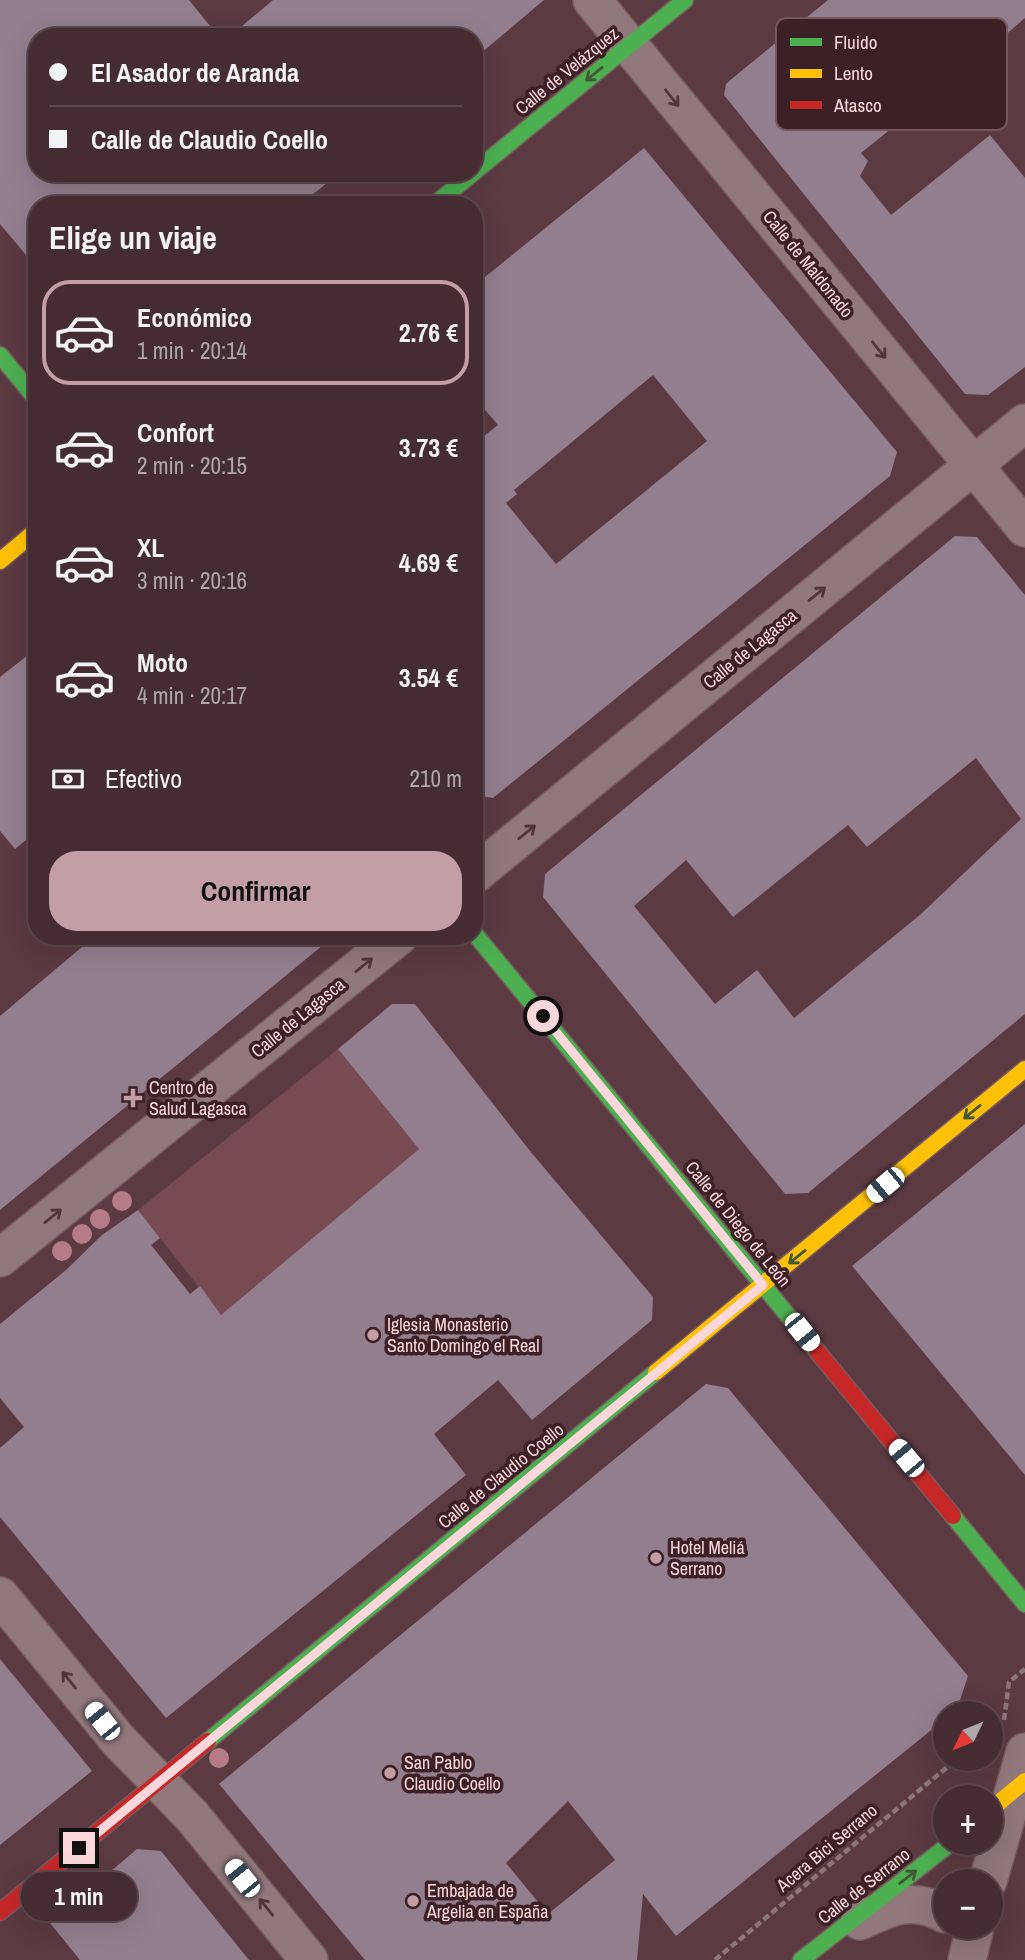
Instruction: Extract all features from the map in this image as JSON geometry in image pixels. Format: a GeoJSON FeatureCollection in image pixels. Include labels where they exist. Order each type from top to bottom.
{"type":"FeatureCollection","features":[{"type":"Feature","properties":{"kind":"street","name":"Calle de Maldonado"},"geometry":{"type":"LineString","coordinates":[[592,0],[1025,528]]}},
{"type":"Feature","properties":{"kind":"street","name":"Calle de Velázquez"},"geometry":{"type":"LineString","coordinates":[[483,166],[685,0]]}},
{"type":"Feature","properties":{"kind":"street","name":"Calle de Velázquez"},"geometry":{"type":"LineString","coordinates":[[445,196],[463,182]]}},
{"type":"Feature","properties":{"kind":"street"},"geometry":{"type":"LineString","coordinates":[[0,355],[28,389]]}},
{"type":"Feature","properties":{"kind":"street","name":"Calle de Lagasca"},"geometry":{"type":"LineString","coordinates":[[483,868],[1025,424]]}},
{"type":"Feature","properties":{"kind":"street"},"geometry":{"type":"LineString","coordinates":[[0,561],[28,538]]}},
{"type":"Feature","properties":{"kind":"street","name":"Calle de Diego de León"},"geometry":{"type":"LineString","coordinates":[[483,944],[1025,1604]]}},
{"type":"Feature","properties":{"kind":"street","name":"Calle de Lagasca"},"geometry":{"type":"LineString","coordinates":[[0,1258],[389,945]]}},
{"type":"Feature","properties":{"kind":"street","name":"Calle de Claudio Coello"},"geometry":{"type":"LineString","coordinates":[[0,1912],[1025,1069]]}},
{"type":"Feature","properties":{"kind":"street"},"geometry":{"type":"LineString","coordinates":[[0,1597],[119,1741],[192,1816],[309,1960]]}},
{"type":"Feature","properties":{"kind":"street"},"geometry":{"type":"LineString","coordinates":[[991,1869],[1010,1794],[1025,1752]]}},
{"type":"Feature","properties":{"kind":"street","name":"Calle de Serrano"},"geometry":{"type":"LineString","coordinates":[[801,1960],[936,1855]]}},
{"type":"Feature","properties":{"kind":"street"},"geometry":{"type":"LineString","coordinates":[[834,1934],[903,1903],[920,1903],[933,1909]]}},
{"type":"Feature","properties":{"kind":"path"},"geometry":{"type":"LineString","coordinates":[[1003,1721],[1006,1719],[1009,1682],[1025,1669]]}},
{"type":"Feature","properties":{"kind":"path","name":"Acera Bici Serrano"},"geometry":{"type":"LineString","coordinates":[[715,1960],[943,1771]]}},
{"type":"Feature","properties":{"kind":"shaded area"},"geometry":{"type":"Polygon","coordinates":[[[338,1049],[419,1149],[221,1315],[138,1210],[338,1049]]]}},
{"type":"Feature","properties":{"kind":"building"},"geometry":{"type":"Polygon","coordinates":[[[0,0],[189,0],[212,28],[28,28],[28,182],[328,182],[311,196],[28,196],[28,257],[0,224],[0,0]]]}},
{"type":"Feature","properties":{"kind":"building"},"geometry":{"type":"Polygon","coordinates":[[[273,0],[544,0],[483,51],[483,28],[240,28],[273,0]]]}},
{"type":"Feature","properties":{"kind":"building"},"geometry":{"type":"Polygon","coordinates":[[[828,0],[1025,0],[1025,18],[1007,34],[1007,18],[806,18],[828,0]]]}},
{"type":"Feature","properties":{"kind":"building"},"geometry":{"type":"Polygon","coordinates":[[[776,43],[776,130],[890,130],[861,153],[868,161],[860,176],[891,215],[990,135],[1025,178],[1025,367],[988,395],[965,394],[724,95],[726,84],[776,43]]]}},
{"type":"Feature","properties":{"kind":"building"},"geometry":{"type":"Polygon","coordinates":[[[644,148],[897,452],[890,476],[493,798],[483,796],[483,437],[498,425],[483,408],[483,279],[644,148]],[[653,375],[514,490],[517,494],[506,503],[556,564],[707,441],[653,375]]]}},
{"type":"Feature","properties":{"kind":"building"},"geometry":{"type":"Polygon","coordinates":[[[955,536],[977,537],[1025,595],[1025,1014],[808,1193],[785,1194],[543,897],[545,874],[955,536]],[[976,758],[867,847],[848,825],[733,917],[686,860],[634,906],[715,1004],[757,970],[794,1018],[921,914],[1021,819],[976,758]]]}},
{"type":"Feature","properties":{"kind":"building"},"geometry":{"type":"Polygon","coordinates":[[[28,655],[28,838],[15,849],[0,831],[0,677],[28,655]]]}},
{"type":"Feature","properties":{"kind":"building"},"geometry":{"type":"Polygon","coordinates":[[[84,945],[323,945],[0,1210],[0,1016],[84,945]]]}},
{"type":"Feature","properties":{"kind":"building"},"geometry":{"type":"Polygon","coordinates":[[[392,1004],[415,1004],[530,1151],[653,1297],[652,1320],[532,1420],[498,1380],[434,1434],[466,1475],[166,1718],[0,1517],[0,1448],[24,1427],[0,1398],[0,1324],[66,1270],[102,1235],[138,1210],[160,1238],[151,1245],[190,1294],[200,1286],[221,1315],[419,1149],[338,1049],[392,1004]]]}},
{"type":"Feature","properties":{"kind":"building"},"geometry":{"type":"Polygon","coordinates":[[[1025,1124],[1025,1475],[852,1266],[1025,1124]]]}},
{"type":"Feature","properties":{"kind":"building"},"geometry":{"type":"Polygon","coordinates":[[[706,1384],[728,1388],[968,1676],[960,1701],[933,1701],[933,1729],[676,1936],[643,1894],[637,1960],[365,1960],[219,1784],[706,1384]],[[568,1801],[506,1863],[548,1914],[615,1860],[568,1801]]]}},
{"type":"Feature","properties":{"kind":"building"},"geometry":{"type":"Polygon","coordinates":[[[0,1659],[92,1771],[0,1845],[0,1659]]]}},
{"type":"Feature","properties":{"kind":"building"},"geometry":{"type":"Polygon","coordinates":[[[137,1849],[161,1851],[249,1960],[80,1960],[50,1923],[137,1849]]]}},
{"type":"Feature","properties":{"kind":"traffic: fast"},"geometry":{"type":"LineString","coordinates":[[483,165],[685,0]]}},
{"type":"Feature","properties":{"kind":"traffic: fast"},"geometry":{"type":"LineString","coordinates":[[445,196],[462,182]]}},
{"type":"Feature","properties":{"kind":"traffic: fast"},"geometry":{"type":"LineString","coordinates":[[0,355],[28,389]]}},
{"type":"Feature","properties":{"kind":"traffic: fast"},"geometry":{"type":"LineString","coordinates":[[483,944],[817,1351]]}},
{"type":"Feature","properties":{"kind":"traffic: fast"},"geometry":{"type":"LineString","coordinates":[[208,1741],[656,1372]]}},
{"type":"Feature","properties":{"kind":"traffic: fast"},"geometry":{"type":"LineString","coordinates":[[953,1516],[1025,1604]]}},
{"type":"Feature","properties":{"kind":"traffic: fast"},"geometry":{"type":"LineString","coordinates":[[801,1960],[936,1855]]}},
{"type":"Feature","properties":{"kind":"traffic: slow"},"geometry":{"type":"LineString","coordinates":[[0,561],[28,538]]}},
{"type":"Feature","properties":{"kind":"traffic: slow"},"geometry":{"type":"LineString","coordinates":[[656,1372],[1025,1069]]}},
{"type":"Feature","properties":{"kind":"traffic: slow"},"geometry":{"type":"LineString","coordinates":[[1003,1799],[1025,1781]]}},
{"type":"Feature","properties":{"kind":"traffic: jam"},"geometry":{"type":"LineString","coordinates":[[817,1351],[953,1516]]}},
{"type":"Feature","properties":{"kind":"traffic: jam"},"geometry":{"type":"LineString","coordinates":[[0,1912],[208,1741]]}},
{"type":"Feature","properties":{"kind":"place","name":"Centro de Salud Lagasca"},"geometry":{"type":"Point","coordinates":[133,1098]}},
{"type":"Feature","properties":{"kind":"place","name":"Iglesia Monasterio Santo Domingo el Real"},"geometry":{"type":"Point","coordinates":[373,1335]}},
{"type":"Feature","properties":{"kind":"place","name":"Hotel Meliá Serrano"},"geometry":{"type":"Point","coordinates":[656,1558]}},
{"type":"Feature","properties":{"kind":"place","name":"San Pablo Claudio Coello"},"geometry":{"type":"Point","coordinates":[390,1773]}},
{"type":"Feature","properties":{"kind":"place","name":"Embajada de Argelia en España"},"geometry":{"type":"Point","coordinates":[413,1901]}},
{"type":"Feature","properties":{"kind":"route"},"geometry":{"type":"LineString","coordinates":[[79,1848],[763,1285],[543,1016]]}}]}
